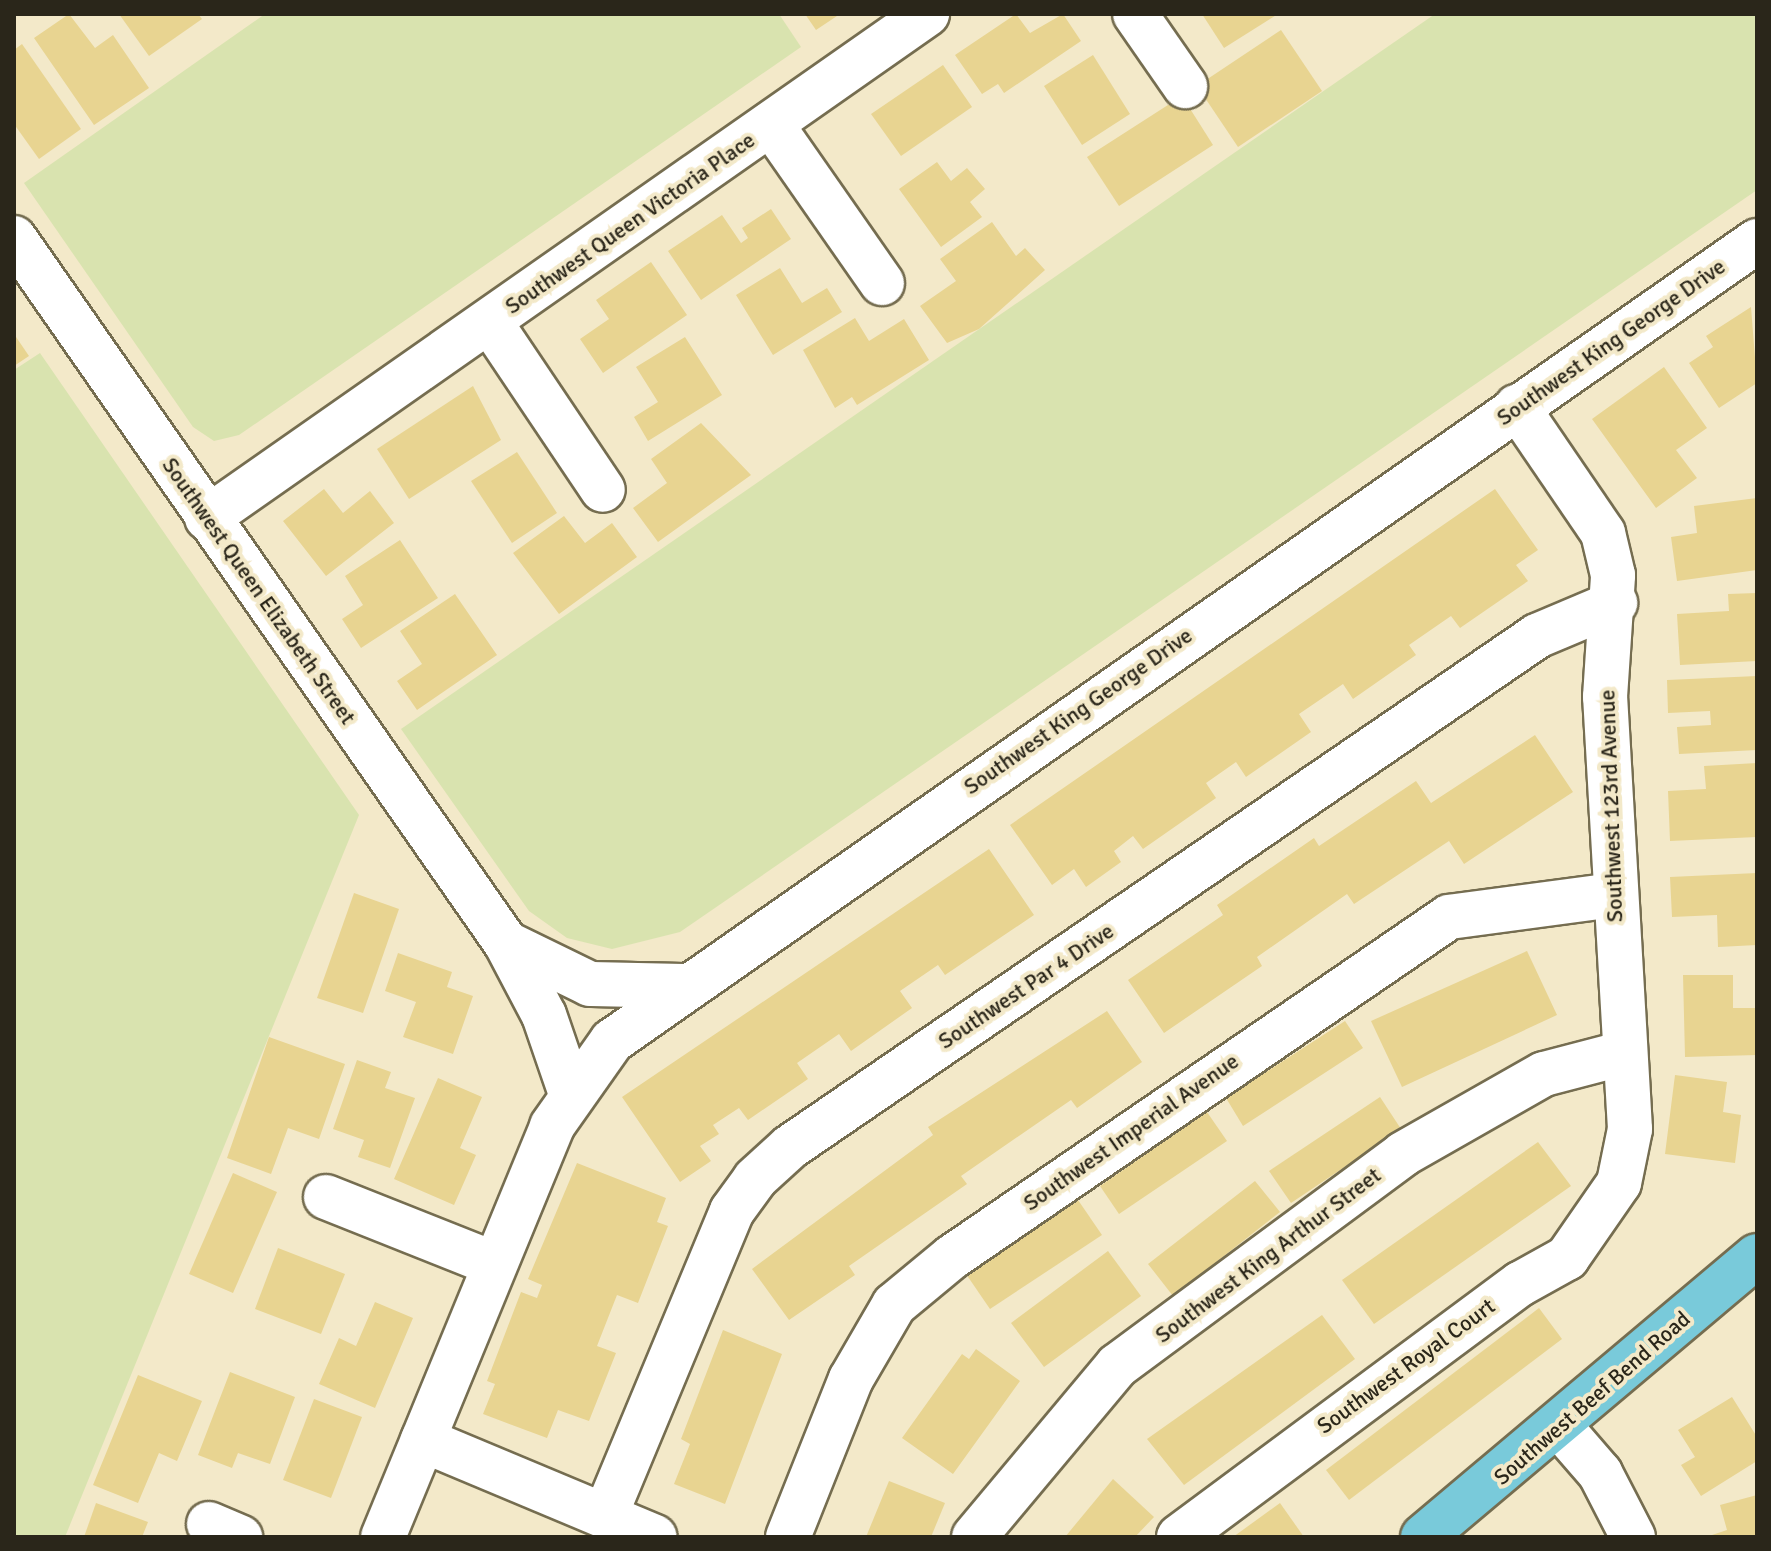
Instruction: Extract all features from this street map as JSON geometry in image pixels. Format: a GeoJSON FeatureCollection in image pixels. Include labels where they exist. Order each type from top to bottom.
{"type":"FeatureCollection","features":[{"type":"Feature","properties":{"kind":"main road","name":"Southwest Beef Bend Road"},"geometry":{"type":"LineString","coordinates":[[1423,1537],[1561,1428],[1757,1256]]}},
{"type":"Feature","properties":{"kind":"street","name":"Southwest Queen Victoria Place"},"geometry":{"type":"LineString","coordinates":[[207,518],[927,14]]}},
{"type":"Feature","properties":{"kind":"street"},"geometry":{"type":"LineString","coordinates":[[1135,14],[1185,86]]}},
{"type":"Feature","properties":{"kind":"street","name":"Southwest Queen Victoria Place"},"geometry":{"type":"LineString","coordinates":[[771,124],[882,283]]}},
{"type":"Feature","properties":{"kind":"street","name":"Southwest Queen Elizabeth Street"},"geometry":{"type":"LineString","coordinates":[[14,238],[506,943],[544,1015],[570,1091]]}},
{"type":"Feature","properties":{"kind":"street","name":"Southwest King George Drive"},"geometry":{"type":"LineString","coordinates":[[383,1537],[494,1264],[570,1091],[612,1041],[685,986],[1757,241]]}},
{"type":"Feature","properties":{"kind":"street","name":"Southwest Queen Victoria Place"},"geometry":{"type":"LineString","coordinates":[[490,322],[603,490]]}},
{"type":"Feature","properties":{"kind":"street","name":"Southwest 123rd Avenue"},"geometry":{"type":"LineString","coordinates":[[1517,407],[1603,533],[1615,603],[1605,697],[1621,1054],[1630,1129],[1619,1183]]}},
{"type":"Feature","properties":{"kind":"street","name":"Southwest Par 4 Drive"},"geometry":{"type":"LineString","coordinates":[[605,1516],[732,1211],[755,1179],[790,1147],[1524,645],[1615,603]]}},
{"type":"Feature","properties":{"kind":"street","name":"Southwest Imperial Avenue"},"geometry":{"type":"LineString","coordinates":[[788,1537],[858,1366],[894,1305],[952,1257],[1449,917],[1613,895]]}},
{"type":"Feature","properties":{"kind":"street","name":"Southwest Queen Elizabeth Street"},"geometry":{"type":"LineString","coordinates":[[506,943],[590,984],[685,986]]}},
{"type":"Feature","properties":{"kind":"street","name":"Southwest King Arthur Street"},"geometry":{"type":"LineString","coordinates":[[974,1537],[1053,1436],[1155,1339],[1403,1154],[1544,1074],[1621,1054]]}},
{"type":"Feature","properties":{"kind":"street","name":"Southwest Royal Court"},"geometry":{"type":"LineString","coordinates":[[1179,1537],[1520,1284],[1567,1258],[1619,1183]]}},
{"type":"Feature","properties":{"kind":"street"},"geometry":{"type":"LineString","coordinates":[[326,1197],[494,1264]]}},
{"type":"Feature","properties":{"kind":"street"},"geometry":{"type":"LineString","coordinates":[[1561,1428],[1600,1473],[1633,1537]]}},
{"type":"Feature","properties":{"kind":"street"},"geometry":{"type":"LineString","coordinates":[[423,1440],[655,1537]]}},
{"type":"Feature","properties":{"kind":"green space"},"geometry":{"type":"Polygon","coordinates":[[[265,14],[779,14],[801,47],[239,435],[214,441],[193,427],[24,183],[265,14]]]}},
{"type":"Feature","properties":{"kind":"green space"},"geometry":{"type":"Polygon","coordinates":[[[1435,14],[1757,14],[1757,190],[680,932],[612,949],[567,938],[529,911],[401,729],[1435,14]]]}},
{"type":"Feature","properties":{"kind":"green space"},"geometry":{"type":"Polygon","coordinates":[[[40,353],[359,815],[65,1537],[14,1537],[14,370],[40,353]]]}},
{"type":"Feature","properties":{"kind":"building"},"geometry":{"type":"Polygon","coordinates":[[[69,14],[95,48],[113,35],[149,88],[94,125],[34,38],[69,14]]]}},
{"type":"Feature","properties":{"kind":"building"},"geometry":{"type":"Polygon","coordinates":[[[119,14],[198,14],[202,19],[149,56],[119,14]]]}},
{"type":"Feature","properties":{"kind":"building"},"geometry":{"type":"Polygon","coordinates":[[[805,14],[840,14],[816,30],[805,14]]]}},
{"type":"Feature","properties":{"kind":"building"},"geometry":{"type":"Polygon","coordinates":[[[1016,14],[1030,33],[1063,14],[1081,41],[1004,93],[998,84],[982,94],[955,55],[1016,14]]]}},
{"type":"Feature","properties":{"kind":"building"},"geometry":{"type":"Polygon","coordinates":[[[1202,14],[1278,14],[1224,48],[1202,14]]]}},
{"type":"Feature","properties":{"kind":"building"},"geometry":{"type":"Polygon","coordinates":[[[1281,30],[1322,91],[1238,147],[1197,86],[1281,30]]]}},
{"type":"Feature","properties":{"kind":"building"},"geometry":{"type":"Polygon","coordinates":[[[22,44],[81,129],[39,159],[14,124],[14,50],[22,44]]]}},
{"type":"Feature","properties":{"kind":"building"},"geometry":{"type":"Polygon","coordinates":[[[1093,55],[1130,114],[1082,145],[1044,86],[1093,55]]]}},
{"type":"Feature","properties":{"kind":"building"},"geometry":{"type":"Polygon","coordinates":[[[943,65],[972,107],[901,156],[871,114],[943,65]]]}},
{"type":"Feature","properties":{"kind":"building"},"geometry":{"type":"Polygon","coordinates":[[[1182,96],[1213,145],[1119,206],[1087,157],[1182,96]]]}},
{"type":"Feature","properties":{"kind":"building"},"geometry":{"type":"Polygon","coordinates":[[[937,162],[951,181],[967,168],[985,189],[970,202],[982,217],[941,247],[899,189],[937,162]]]}},
{"type":"Feature","properties":{"kind":"building"},"geometry":{"type":"Polygon","coordinates":[[[771,209],[791,239],[701,300],[668,251],[722,215],[741,243],[748,238],[742,228],[771,209]]]}},
{"type":"Feature","properties":{"kind":"building"},"geometry":{"type":"Polygon","coordinates":[[[992,222],[1016,256],[1025,248],[1045,270],[979,329],[947,343],[920,306],[956,281],[940,259],[992,222]]]}},
{"type":"Feature","properties":{"kind":"building"},"geometry":{"type":"Polygon","coordinates":[[[651,262],[687,315],[603,373],[580,339],[609,319],[596,300],[651,262]]]}},
{"type":"Feature","properties":{"kind":"building"},"geometry":{"type":"Polygon","coordinates":[[[780,268],[802,303],[827,288],[842,312],[773,355],[736,295],[780,268]]]}},
{"type":"Feature","properties":{"kind":"building"},"geometry":{"type":"Polygon","coordinates":[[[1751,307],[1757,383],[1719,408],[1689,363],[1713,347],[1706,336],[1751,307]]]}},
{"type":"Feature","properties":{"kind":"building"},"geometry":{"type":"Polygon","coordinates":[[[855,318],[869,341],[904,319],[929,360],[857,405],[852,397],[835,408],[803,350],[855,318]]]}},
{"type":"Feature","properties":{"kind":"building"},"geometry":{"type":"Polygon","coordinates":[[[14,334],[29,356],[14,366],[14,334]]]}},
{"type":"Feature","properties":{"kind":"building"},"geometry":{"type":"Polygon","coordinates":[[[685,337],[722,395],[648,441],[634,417],[658,402],[636,367],[685,337]]]}},
{"type":"Feature","properties":{"kind":"building"},"geometry":{"type":"Polygon","coordinates":[[[1664,367],[1707,428],[1676,450],[1697,478],[1656,508],[1592,419],[1664,367]]]}},
{"type":"Feature","properties":{"kind":"building"},"geometry":{"type":"Polygon","coordinates":[[[473,386],[501,440],[409,499],[377,449],[473,386]]]}},
{"type":"Feature","properties":{"kind":"building"},"geometry":{"type":"Polygon","coordinates":[[[701,423],[751,475],[658,542],[633,508],[667,483],[651,459],[701,423]]]}},
{"type":"Feature","properties":{"kind":"building"},"geometry":{"type":"Polygon","coordinates":[[[517,452],[557,513],[512,543],[471,481],[517,452]]]}},
{"type":"Feature","properties":{"kind":"building"},"geometry":{"type":"Polygon","coordinates":[[[324,489],[343,513],[370,491],[394,523],[326,576],[283,521],[324,489]]]}},
{"type":"Feature","properties":{"kind":"building"},"geometry":{"type":"Polygon","coordinates":[[[1495,489],[1538,550],[1516,565],[1528,581],[1460,628],[1451,616],[1409,645],[1416,655],[1353,699],[1343,684],[1299,714],[1311,732],[1246,777],[1236,762],[1206,783],[1216,798],[1143,849],[1133,836],[1114,851],[1121,862],[1086,887],[1074,869],[1052,885],[1010,825],[1495,489]]]}},
{"type":"Feature","properties":{"kind":"building"},"geometry":{"type":"Polygon","coordinates":[[[1757,498],[1757,570],[1677,581],[1671,537],[1697,533],[1694,506],[1757,498]]]}},
{"type":"Feature","properties":{"kind":"building"},"geometry":{"type":"Polygon","coordinates":[[[564,516],[585,543],[612,523],[637,557],[559,614],[513,553],[564,516]]]}},
{"type":"Feature","properties":{"kind":"building"},"geometry":{"type":"Polygon","coordinates":[[[400,540],[438,598],[361,648],[342,619],[363,605],[345,576],[400,540]]]}},
{"type":"Feature","properties":{"kind":"building"},"geometry":{"type":"Polygon","coordinates":[[[1757,593],[1757,661],[1680,665],[1677,614],[1729,611],[1728,594],[1757,593]]]}},
{"type":"Feature","properties":{"kind":"building"},"geometry":{"type":"Polygon","coordinates":[[[455,594],[497,655],[417,710],[397,681],[422,664],[400,631],[455,594]]]}},
{"type":"Feature","properties":{"kind":"building"},"geometry":{"type":"Polygon","coordinates":[[[1757,676],[1757,750],[1679,754],[1677,727],[1711,725],[1710,711],[1668,713],[1667,680],[1757,676]]]}},
{"type":"Feature","properties":{"kind":"building"},"geometry":{"type":"Polygon","coordinates":[[[1535,735],[1573,792],[1464,864],[1449,841],[1354,904],[1347,894],[1257,957],[1262,966],[1164,1033],[1128,980],[1223,915],[1217,905],[1314,838],[1319,846],[1416,781],[1431,803],[1535,735]]]}},
{"type":"Feature","properties":{"kind":"building"},"geometry":{"type":"Polygon","coordinates":[[[1757,763],[1757,837],[1670,841],[1668,791],[1706,789],[1704,766],[1757,763]]]}},
{"type":"Feature","properties":{"kind":"building"},"geometry":{"type":"Polygon","coordinates":[[[989,849],[1034,915],[945,975],[938,965],[900,991],[912,1008],[851,1051],[839,1034],[797,1063],[808,1079],[748,1120],[739,1108],[713,1125],[719,1134],[700,1146],[711,1161],[680,1182],[622,1097],[989,849]]]}},
{"type":"Feature","properties":{"kind":"building"},"geometry":{"type":"Polygon","coordinates":[[[1757,873],[1757,945],[1718,947],[1717,915],[1672,917],[1670,877],[1757,873]]]}},
{"type":"Feature","properties":{"kind":"building"},"geometry":{"type":"Polygon","coordinates":[[[354,893],[399,909],[363,1013],[317,998],[354,893]]]}},
{"type":"Feature","properties":{"kind":"building"},"geometry":{"type":"Polygon","coordinates":[[[1527,951],[1557,1015],[1402,1087],[1371,1021],[1527,951]]]}},
{"type":"Feature","properties":{"kind":"building"},"geometry":{"type":"Polygon","coordinates":[[[398,953],[452,972],[447,987],[473,996],[453,1054],[403,1037],[416,1002],[385,991],[398,953]]]}},
{"type":"Feature","properties":{"kind":"building"},"geometry":{"type":"Polygon","coordinates":[[[1683,975],[1733,975],[1733,1008],[1757,1008],[1757,1055],[1685,1057],[1683,975]]]}},
{"type":"Feature","properties":{"kind":"building"},"geometry":{"type":"Polygon","coordinates":[[[1107,1011],[1142,1062],[1077,1108],[1071,1100],[961,1176],[967,1184],[849,1266],[855,1275],[789,1320],[752,1269],[933,1135],[928,1127],[1107,1011]]]}},
{"type":"Feature","properties":{"kind":"building"},"geometry":{"type":"Polygon","coordinates":[[[1345,1021],[1363,1048],[1243,1126],[1226,1098],[1345,1021]]]}},
{"type":"Feature","properties":{"kind":"building"},"geometry":{"type":"Polygon","coordinates":[[[269,1037],[345,1064],[319,1139],[288,1128],[271,1174],[227,1158],[269,1037]]]}},
{"type":"Feature","properties":{"kind":"building"},"geometry":{"type":"Polygon","coordinates":[[[357,1060],[391,1072],[385,1088],[415,1098],[390,1168],[358,1157],[364,1140],[333,1129],[357,1060]]]}},
{"type":"Feature","properties":{"kind":"building"},"geometry":{"type":"Polygon","coordinates":[[[1675,1075],[1727,1082],[1723,1112],[1741,1115],[1735,1163],[1665,1154],[1675,1075]]]}},
{"type":"Feature","properties":{"kind":"building"},"geometry":{"type":"Polygon","coordinates":[[[438,1078],[482,1097],[460,1148],[476,1155],[454,1205],[394,1179],[438,1078]]]}},
{"type":"Feature","properties":{"kind":"building"},"geometry":{"type":"Polygon","coordinates":[[[1380,1097],[1401,1129],[1291,1203],[1269,1171],[1380,1097]]]}},
{"type":"Feature","properties":{"kind":"building"},"geometry":{"type":"Polygon","coordinates":[[[1207,1112],[1227,1141],[1119,1214],[1100,1186],[1207,1112]]]}},
{"type":"Feature","properties":{"kind":"building"},"geometry":{"type":"Polygon","coordinates":[[[1538,1142],[1571,1186],[1374,1324],[1342,1280],[1538,1142]]]}},
{"type":"Feature","properties":{"kind":"building"},"geometry":{"type":"Polygon","coordinates":[[[577,1163],[666,1198],[657,1222],[668,1226],[638,1303],[617,1295],[597,1346],[616,1353],[589,1421],[558,1410],[547,1438],[483,1414],[495,1384],[487,1381],[521,1292],[537,1298],[542,1285],[528,1279],[577,1163]]]}},
{"type":"Feature","properties":{"kind":"building"},"geometry":{"type":"Polygon","coordinates":[[[233,1173],[277,1192],[233,1293],[189,1274],[233,1173]]]}},
{"type":"Feature","properties":{"kind":"building"},"geometry":{"type":"Polygon","coordinates":[[[1255,1181],[1280,1212],[1173,1296],[1148,1264],[1255,1181]]]}},
{"type":"Feature","properties":{"kind":"building"},"geometry":{"type":"Polygon","coordinates":[[[1078,1200],[1102,1235],[990,1309],[966,1274],[1078,1200]]]}},
{"type":"Feature","properties":{"kind":"building"},"geometry":{"type":"Polygon","coordinates":[[[278,1248],[345,1274],[321,1334],[255,1309],[278,1248]]]}},
{"type":"Feature","properties":{"kind":"building"},"geometry":{"type":"Polygon","coordinates":[[[1108,1251],[1141,1296],[1044,1367],[1011,1323],[1108,1251]]]}},
{"type":"Feature","properties":{"kind":"building"},"geometry":{"type":"Polygon","coordinates":[[[375,1302],[413,1318],[375,1408],[319,1384],[339,1338],[356,1346],[375,1302]]]}},
{"type":"Feature","properties":{"kind":"building"},"geometry":{"type":"Polygon","coordinates":[[[1539,1308],[1562,1339],[1349,1500],[1326,1470],[1539,1308]]]}},
{"type":"Feature","properties":{"kind":"building"},"geometry":{"type":"Polygon","coordinates":[[[1322,1315],[1355,1359],[1184,1485],[1147,1439],[1322,1315]]]}},
{"type":"Feature","properties":{"kind":"building"},"geometry":{"type":"Polygon","coordinates":[[[723,1330],[782,1354],[725,1504],[674,1484],[690,1444],[681,1439],[723,1330]]]}},
{"type":"Feature","properties":{"kind":"building"},"geometry":{"type":"Polygon","coordinates":[[[976,1349],[1020,1381],[953,1474],[902,1438],[962,1354],[969,1359],[976,1349]]]}},
{"type":"Feature","properties":{"kind":"building"},"geometry":{"type":"Polygon","coordinates":[[[230,1372],[295,1397],[270,1464],[238,1453],[232,1468],[198,1455],[230,1372]]]}},
{"type":"Feature","properties":{"kind":"building"},"geometry":{"type":"Polygon","coordinates":[[[138,1375],[202,1401],[177,1461],[159,1453],[138,1503],[93,1485],[138,1375]]]}},
{"type":"Feature","properties":{"kind":"building"},"geometry":{"type":"Polygon","coordinates":[[[1732,1397],[1757,1437],[1757,1461],[1701,1496],[1681,1465],[1695,1457],[1678,1430],[1732,1397]]]}},
{"type":"Feature","properties":{"kind":"building"},"geometry":{"type":"Polygon","coordinates":[[[314,1399],[362,1417],[331,1498],[283,1480],[314,1399]]]}},
{"type":"Feature","properties":{"kind":"building"},"geometry":{"type":"Polygon","coordinates":[[[1113,1479],[1154,1517],[1135,1537],[1065,1537],[1113,1479]]]}},
{"type":"Feature","properties":{"kind":"building"},"geometry":{"type":"Polygon","coordinates":[[[889,1481],[945,1503],[931,1537],[866,1537],[889,1481]]]}},
{"type":"Feature","properties":{"kind":"building"},"geometry":{"type":"Polygon","coordinates":[[[1757,1495],[1757,1537],[1706,1537],[1727,1530],[1720,1505],[1757,1495]]]}},
{"type":"Feature","properties":{"kind":"building"},"geometry":{"type":"Polygon","coordinates":[[[96,1503],[148,1522],[142,1537],[84,1537],[96,1503]]]}},
{"type":"Feature","properties":{"kind":"building"},"geometry":{"type":"Polygon","coordinates":[[[1280,1503],[1304,1537],[1233,1537],[1280,1503]]]}}]}
